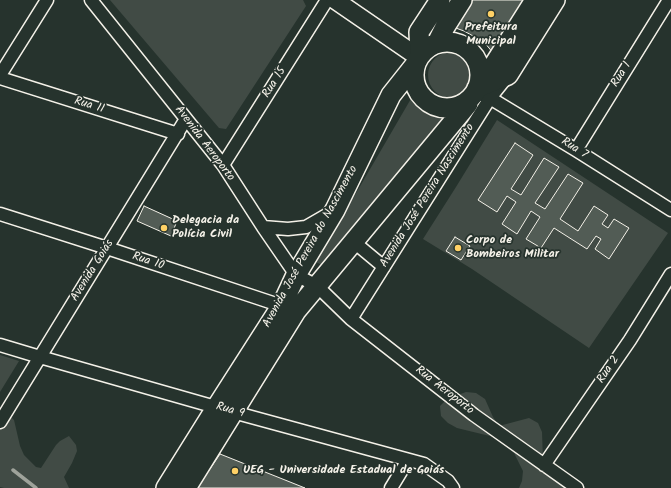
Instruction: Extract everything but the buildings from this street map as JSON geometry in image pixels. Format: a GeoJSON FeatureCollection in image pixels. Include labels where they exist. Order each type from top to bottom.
{"type":"FeatureCollection","features":[{"type":"Feature","properties":{"kind":"main road"},"geometry":{"type":"LineString","coordinates":[[440,0],[419,32],[417,60],[413,77],[415,87],[420,96],[428,103],[438,108],[448,109],[459,106],[478,91],[508,75],[555,0]]}},
{"type":"Feature","properties":{"kind":"main road"},"geometry":{"type":"LineString","coordinates":[[437,43],[462,0]]}},
{"type":"Feature","properties":{"kind":"main road","name":"Avenida José Pereira Nascimento"},"geometry":{"type":"LineString","coordinates":[[478,91],[535,0]]}},
{"type":"Feature","properties":{"kind":"main road"},"geometry":{"type":"LineString","coordinates":[[437,43],[458,43],[467,48],[474,56],[479,65],[478,91]]}},
{"type":"Feature","properties":{"kind":"main road","name":"Avenida José Pereira do Nascimento"},"geometry":{"type":"LineString","coordinates":[[289,308],[296,275],[335,210],[391,95],[417,60],[428,48],[437,43]]}},
{"type":"Feature","properties":{"kind":"main road","name":"Avenida José Pereira do Nascimento"},"geometry":{"type":"LineString","coordinates":[[166,488],[224,410],[289,308],[317,286],[478,91]]}},
{"type":"Feature","properties":{"kind":"main road","name":"Avenida José Pereira do Nascimento"},"geometry":{"type":"LineString","coordinates":[[186,488],[224,410]]}},
{"type":"Feature","properties":{"kind":"street"},"geometry":{"type":"LineString","coordinates":[[0,75],[47,0]]}},
{"type":"Feature","properties":{"kind":"street","name":"Avenida Aeroporto"},"geometry":{"type":"LineString","coordinates":[[91,0],[223,165],[296,275],[317,286]]}},
{"type":"Feature","properties":{"kind":"street","name":"Rua 15"},"geometry":{"type":"LineString","coordinates":[[223,165],[327,0]]}},
{"type":"Feature","properties":{"kind":"street"},"geometry":{"type":"LineString","coordinates":[[335,0],[417,60]]}},
{"type":"Feature","properties":{"kind":"street","name":"Rua 1"},"geometry":{"type":"LineString","coordinates":[[576,150],[669,0]]}},
{"type":"Feature","properties":{"kind":"street","name":"Rua 11"},"geometry":{"type":"LineString","coordinates":[[0,78],[178,134]]}},
{"type":"Feature","properties":{"kind":"street","name":"Rua 7"},"geometry":{"type":"LineString","coordinates":[[478,91],[576,150],[671,210]]}},
{"type":"Feature","properties":{"kind":"street","name":"Avenida José Pereira Nascimento"},"geometry":{"type":"LineString","coordinates":[[351,319],[384,267],[478,91]]}},
{"type":"Feature","properties":{"kind":"street","name":"Avenida Goiás"},"geometry":{"type":"LineString","coordinates":[[0,422],[186,120]]}},
{"type":"Feature","properties":{"kind":"street"},"geometry":{"type":"LineString","coordinates":[[264,227],[288,229],[306,227],[335,210]]}},
{"type":"Feature","properties":{"kind":"street","name":"Rua 10"},"geometry":{"type":"LineString","coordinates":[[0,214],[289,308]]}},
{"type":"Feature","properties":{"kind":"street"},"geometry":{"type":"LineString","coordinates":[[354,242],[384,267]]}},
{"type":"Feature","properties":{"kind":"street","name":"Rua 2"},"geometry":{"type":"LineString","coordinates":[[544,465],[630,340],[671,274]]}},
{"type":"Feature","properties":{"kind":"street","name":"Rua Aeroporto"},"geometry":{"type":"LineString","coordinates":[[317,286],[351,319],[474,415],[577,488]]}},
{"type":"Feature","properties":{"kind":"street","name":"Rua 9"},"geometry":{"type":"LineString","coordinates":[[0,345],[224,410],[424,464],[448,481],[453,488]]}},
{"type":"Feature","properties":{"kind":"street"},"geometry":{"type":"LineString","coordinates":[[391,488],[408,460]]}},
{"type":"Feature","properties":{"kind":"shaded area"},"geometry":{"type":"Polygon","coordinates":[[[110,0],[303,0],[306,6],[226,129],[219,128],[110,0]]]}},
{"type":"Feature","properties":{"kind":"shaded area"},"geometry":{"type":"Polygon","coordinates":[[[456,52],[468,58],[473,66],[473,84],[468,92],[460,97],[446,98],[434,92],[429,84],[428,70],[434,58],[442,53],[456,52]]]}},
{"type":"Feature","properties":{"kind":"shaded area"},"geometry":{"type":"Polygon","coordinates":[[[412,97],[422,110],[432,116],[447,118],[322,265],[316,262],[412,97]]]}},
{"type":"Feature","properties":{"kind":"shaded area"},"geometry":{"type":"Polygon","coordinates":[[[497,120],[668,233],[589,348],[472,269],[423,239],[497,120]]]}},
{"type":"Feature","properties":{"kind":"shaded area"},"geometry":{"type":"Polygon","coordinates":[[[0,355],[19,361],[0,392],[0,355]]]}},
{"type":"Feature","properties":{"kind":"shaded area"},"geometry":{"type":"Polygon","coordinates":[[[466,392],[476,393],[485,399],[499,426],[529,418],[538,423],[542,432],[543,462],[554,480],[572,483],[581,488],[519,488],[522,481],[523,471],[514,453],[498,438],[457,428],[448,423],[441,416],[440,406],[447,399],[466,392]]]}},
{"type":"Feature","properties":{"kind":"shaded area"},"geometry":{"type":"Polygon","coordinates":[[[10,416],[14,420],[20,446],[24,455],[36,467],[41,468],[56,445],[69,436],[76,445],[77,451],[64,477],[69,488],[0,487],[0,426],[10,416]]]}},
{"type":"Feature","properties":{"kind":"waterway"},"geometry":{"type":"LineString","coordinates":[[13,470],[36,488]]}},
{"type":"Feature","properties":{"kind":"place","name":"Prefeitura Municipal"},"geometry":{"type":"Point","coordinates":[491,14]}},
{"type":"Feature","properties":{"kind":"place","name":"Delegacia da Polícia Civil"},"geometry":{"type":"Point","coordinates":[164,228]}},
{"type":"Feature","properties":{"kind":"place","name":"Corpo de Bombeiros Militar"},"geometry":{"type":"Point","coordinates":[458,248]}},
{"type":"Feature","properties":{"kind":"place","name":"UEG - Universidade Estadual de Goiás"},"geometry":{"type":"Point","coordinates":[235,471]}}]}
